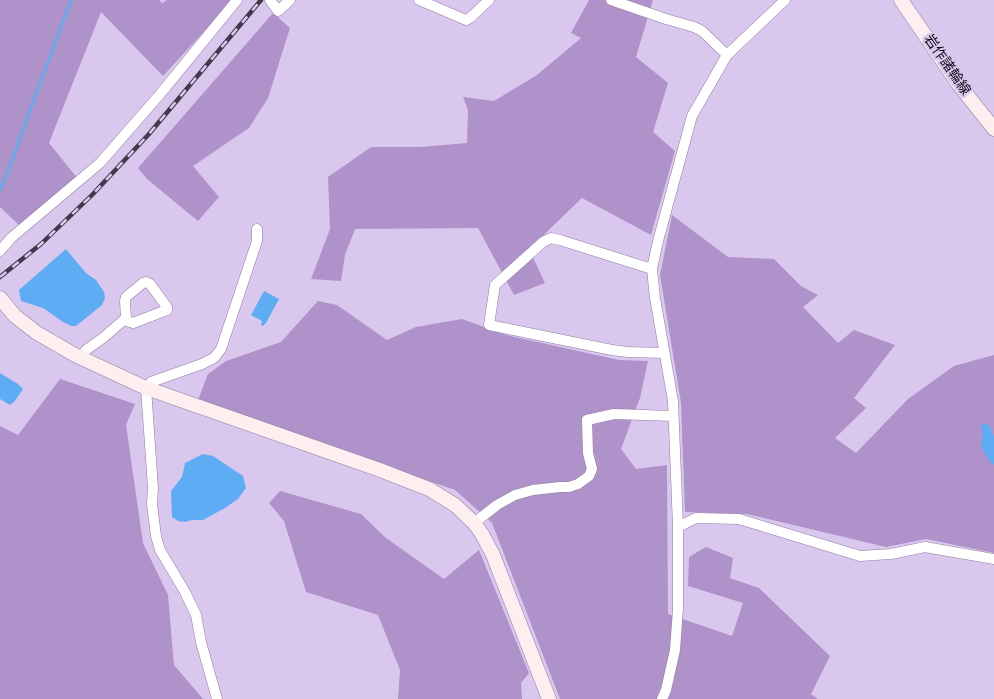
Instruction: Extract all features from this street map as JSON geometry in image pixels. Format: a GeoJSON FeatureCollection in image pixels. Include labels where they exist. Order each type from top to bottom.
{"type":"FeatureCollection","features":[{"type":"Feature","properties":{"kind":"street"},"geometry":{"type":"LineString","coordinates":[[0,251],[11,238],[100,163],[237,0]]}},
{"type":"Feature","properties":{"kind":"street"},"geometry":{"type":"LineString","coordinates":[[270,0],[278,11],[290,0]]}},
{"type":"Feature","properties":{"kind":"street"},"geometry":{"type":"LineString","coordinates":[[419,0],[466,20],[489,0]]}},
{"type":"Feature","properties":{"kind":"street"},"geometry":{"type":"LineString","coordinates":[[611,0],[694,27],[702,31],[727,55]]}},
{"type":"Feature","properties":{"kind":"street"},"geometry":{"type":"LineString","coordinates":[[662,699],[666,690],[675,650],[678,609],[678,527],[673,401],[655,298],[652,269],[692,116],[727,55],[785,0]]}},
{"type":"Feature","properties":{"kind":"street","name":"岩作諸輪線"},"geometry":{"type":"LineString","coordinates":[[901,0],[959,85],[994,129]]}},
{"type":"Feature","properties":{"kind":"street"},"geometry":{"type":"LineString","coordinates":[[217,699],[196,615],[185,592],[160,550],[156,536],[152,504],[153,488],[148,388],[152,382],[214,358],[221,350],[257,241],[257,229]]}},
{"type":"Feature","properties":{"kind":"street"},"geometry":{"type":"LineString","coordinates":[[652,269],[551,238],[543,242],[495,285],[490,325],[612,350],[664,353]]}},
{"type":"Feature","properties":{"kind":"street"},"geometry":{"type":"LineString","coordinates":[[81,358],[86,350],[126,318],[126,297],[146,282],[150,284],[167,306],[167,310],[133,323],[127,321],[126,318]]}},
{"type":"Feature","properties":{"kind":"street"},"geometry":{"type":"LineString","coordinates":[[0,298],[15,316],[30,328],[81,358],[148,388],[429,489],[454,505],[474,523],[493,555],[549,699]]}},
{"type":"Feature","properties":{"kind":"street"},"geometry":{"type":"LineString","coordinates":[[474,523],[497,505],[516,495],[532,490],[569,487],[578,484],[589,476],[592,468],[588,453],[587,420],[614,414],[673,416]]}},
{"type":"Feature","properties":{"kind":"street"},"geometry":{"type":"LineString","coordinates":[[678,527],[696,518],[739,519],[860,556],[891,554],[925,547],[994,559]]}},
{"type":"Feature","properties":{"kind":"shaded area"},"geometry":{"type":"Polygon","coordinates":[[[0,0],[159,0],[162,3],[167,0],[233,0],[163,76],[101,12],[49,143],[78,179],[21,227],[0,207],[0,0]]]}},
{"type":"Feature","properties":{"kind":"shaded area"},"geometry":{"type":"Polygon","coordinates":[[[589,0],[653,0],[636,57],[668,83],[653,132],[675,151],[651,235],[582,198],[529,249],[545,283],[514,295],[478,228],[355,229],[345,255],[341,281],[311,279],[330,229],[328,177],[371,147],[421,147],[467,143],[468,110],[463,97],[494,101],[537,75],[581,38],[571,33],[589,0]]]}},
{"type":"Feature","properties":{"kind":"shaded area"},"geometry":{"type":"Polygon","coordinates":[[[273,13],[290,28],[268,98],[249,128],[193,166],[219,197],[198,221],[147,179],[138,168],[273,13]]]}},
{"type":"Feature","properties":{"kind":"shaded area"},"geometry":{"type":"Polygon","coordinates":[[[672,215],[728,257],[774,259],[801,286],[818,295],[803,307],[838,343],[854,330],[895,345],[854,398],[866,408],[835,438],[856,453],[908,399],[954,366],[994,355],[994,553],[926,539],[886,547],[747,514],[685,512],[681,403],[660,275],[672,215]]]}},
{"type":"Feature","properties":{"kind":"shaded area"},"geometry":{"type":"Polygon","coordinates":[[[318,301],[337,305],[387,340],[416,327],[462,319],[506,335],[619,360],[648,361],[640,398],[621,449],[636,469],[667,465],[668,614],[732,636],[743,603],[688,586],[689,557],[706,547],[733,558],[730,578],[759,588],[830,656],[811,694],[818,699],[560,699],[492,523],[455,490],[198,400],[208,374],[226,361],[281,342],[318,301]]]}},
{"type":"Feature","properties":{"kind":"shaded area"},"geometry":{"type":"Polygon","coordinates":[[[60,379],[135,404],[126,425],[143,543],[168,595],[174,665],[203,699],[0,699],[0,426],[18,435],[60,379]]]}},
{"type":"Feature","properties":{"kind":"shaded area"},"geometry":{"type":"Polygon","coordinates":[[[280,491],[361,514],[386,538],[444,579],[479,550],[529,673],[521,683],[522,699],[398,699],[400,670],[378,615],[306,592],[284,521],[269,503],[280,491]]]}},
{"type":"Feature","properties":{"kind":"water"},"geometry":{"type":"Polygon","coordinates":[[[66,249],[86,273],[96,280],[104,292],[105,298],[102,305],[76,326],[63,322],[43,308],[21,301],[19,290],[66,249]]]}},
{"type":"Feature","properties":{"kind":"water"},"geometry":{"type":"Polygon","coordinates":[[[264,291],[279,299],[263,326],[261,325],[262,321],[251,315],[264,291]]]}},
{"type":"Feature","properties":{"kind":"water"},"geometry":{"type":"Polygon","coordinates":[[[0,373],[23,389],[10,405],[0,399],[0,373]]]}},
{"type":"Feature","properties":{"kind":"water"},"geometry":{"type":"Polygon","coordinates":[[[983,424],[991,427],[994,436],[994,465],[990,462],[982,448],[983,435],[981,426],[983,424]]]}},
{"type":"Feature","properties":{"kind":"water"},"geometry":{"type":"Polygon","coordinates":[[[203,454],[213,456],[243,476],[246,488],[238,499],[203,520],[178,521],[172,517],[171,491],[182,477],[185,463],[203,454]]]}},
{"type":"Feature","properties":{"kind":"waterway"},"geometry":{"type":"LineString","coordinates":[[0,190],[71,0]]}},
{"type":"Feature","properties":{"kind":"railway"},"geometry":{"type":"LineString","coordinates":[[0,277],[41,244],[92,195],[149,134],[261,0]]}}]}
